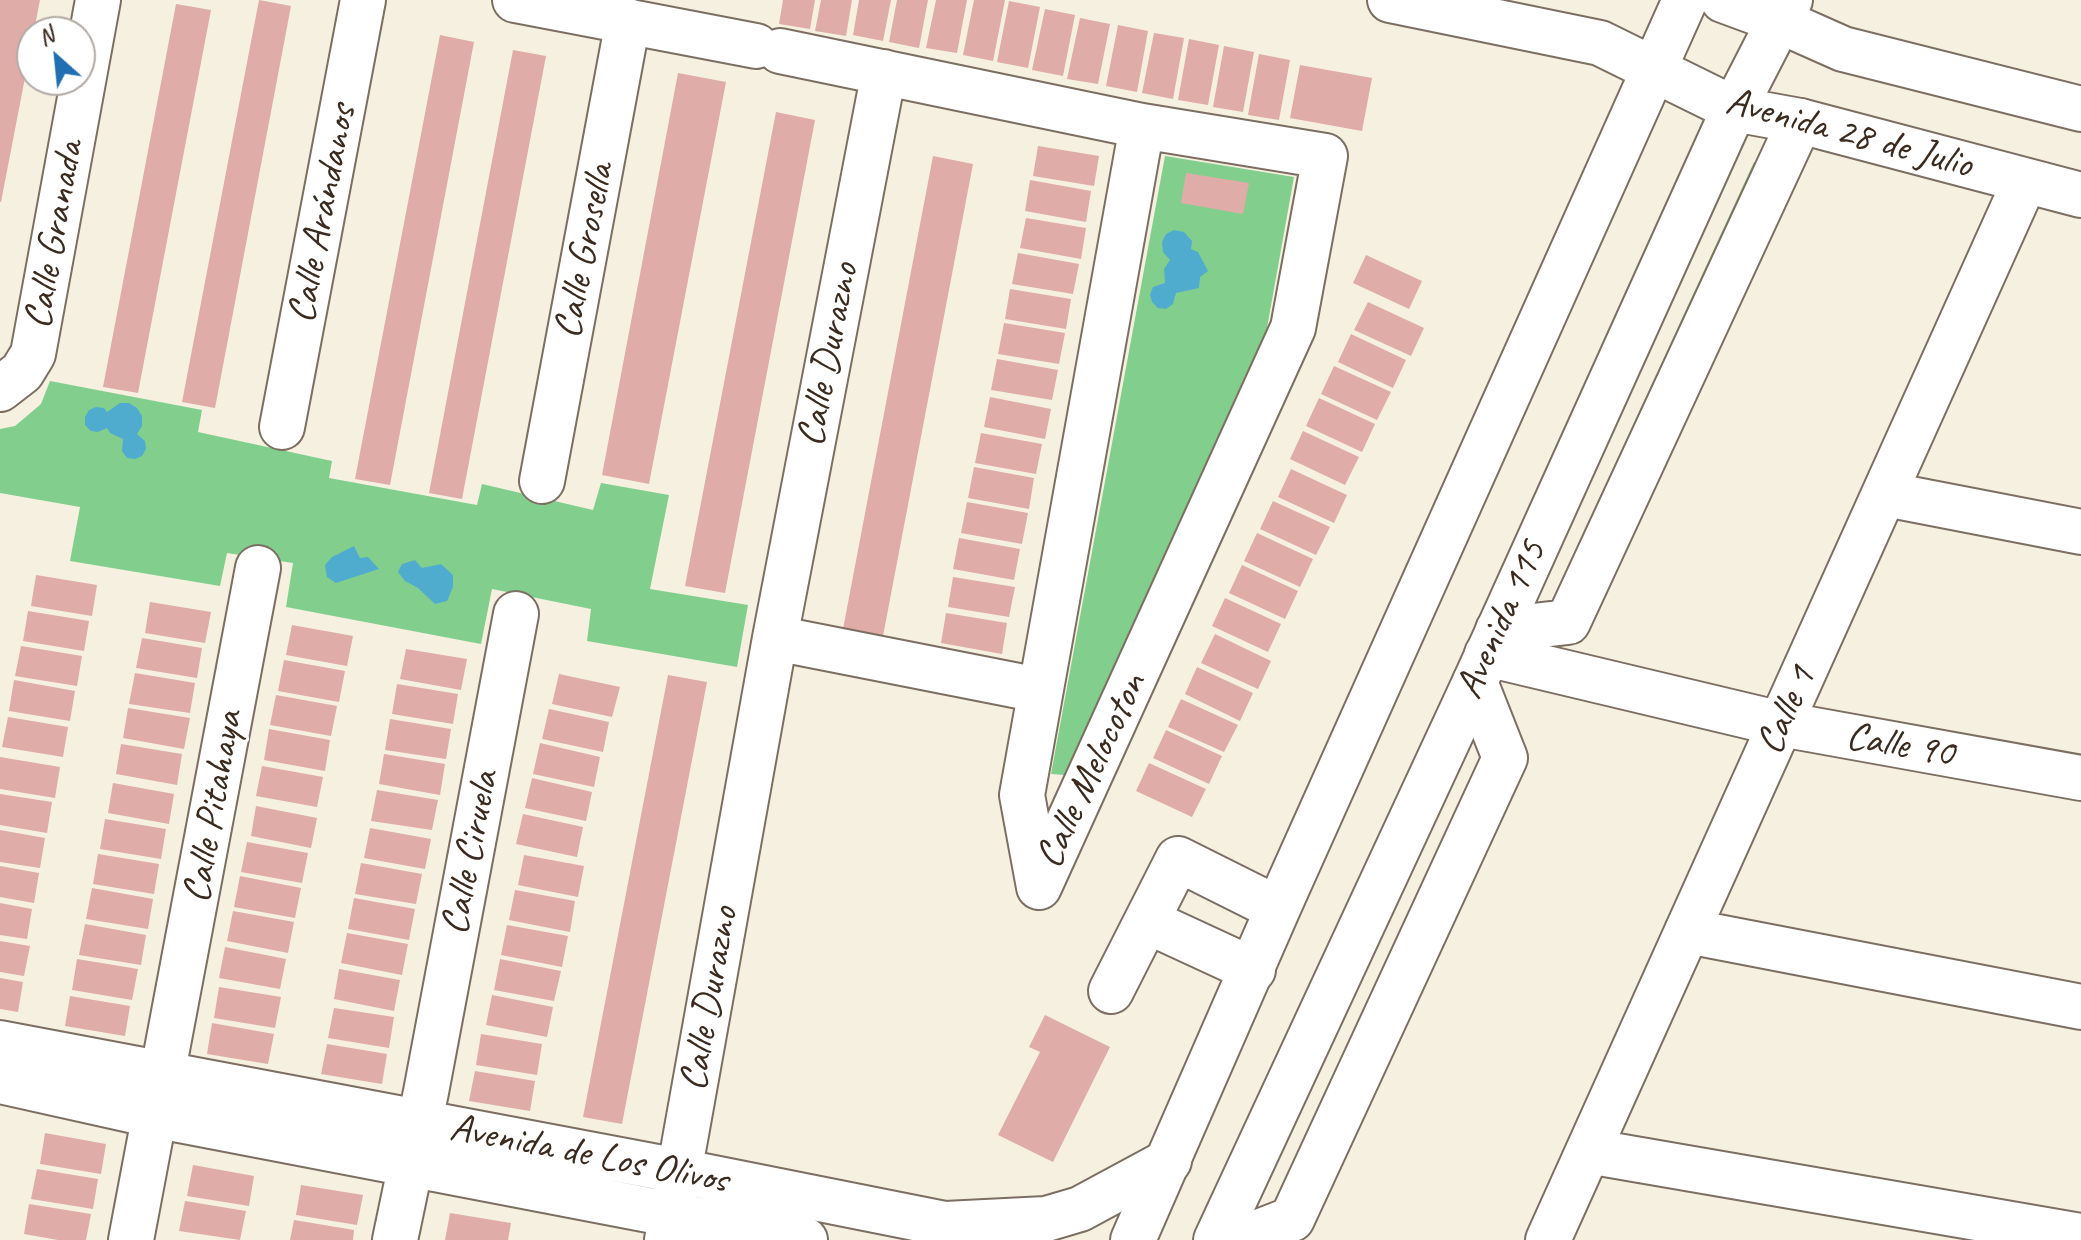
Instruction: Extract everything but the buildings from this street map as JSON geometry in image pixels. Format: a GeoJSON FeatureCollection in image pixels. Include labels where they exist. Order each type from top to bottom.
{"type":"FeatureCollection","features":[{"type":"Feature","properties":{"kind":"street","name":"Calle Granada"},"geometry":{"type":"LineString","coordinates":[[7,376],[33,354],[98,0]]}},
{"type":"Feature","properties":{"kind":"street","name":"Calle Arándanos"},"geometry":{"type":"LineString","coordinates":[[282,427],[363,0]]}},
{"type":"Feature","properties":{"kind":"street"},"geometry":{"type":"LineString","coordinates":[[515,0],[768,48],[1142,126]]}},
{"type":"Feature","properties":{"kind":"street","name":"Avenida 28 de Julio"},"geometry":{"type":"LineString","coordinates":[[1390,0],[1600,43],[1734,109],[1800,121],[2081,195]]}},
{"type":"Feature","properties":{"kind":"street"},"geometry":{"type":"LineString","coordinates":[[1133,1240],[1279,906],[1685,0]]}},
{"type":"Feature","properties":{"kind":"street","name":"Avenida 28 de Julio"},"geometry":{"type":"LineString","coordinates":[[1723,0],[1785,10],[1843,49],[2081,109]]}},
{"type":"Feature","properties":{"kind":"street","name":"Avenida 115"},"geometry":{"type":"LineString","coordinates":[[1216,1240],[1734,109],[1785,10]]}},
{"type":"Feature","properties":{"kind":"street","name":"Calle Grosella"},"geometry":{"type":"LineString","coordinates":[[542,481],[628,21]]}},
{"type":"Feature","properties":{"kind":"street","name":"Calle Durazno"},"geometry":{"type":"LineString","coordinates":[[669,1231],[775,638],[884,72]]}},
{"type":"Feature","properties":{"kind":"street"},"geometry":{"type":"LineString","coordinates":[[1238,1240],[1292,1219],[1505,758],[1486,655],[1568,622],[1800,121]]}},
{"type":"Feature","properties":{"kind":"street","name":"Calle Melocoton"},"geometry":{"type":"LineString","coordinates":[[1142,126],[1325,156],[1293,328],[1039,887],[1022,795],[1142,126]]}},
{"type":"Feature","properties":{"kind":"street","name":"Calle 1"},"geometry":{"type":"LineString","coordinates":[[1548,1240],[2025,181]]}},
{"type":"Feature","properties":{"kind":"street"},"geometry":{"type":"LineString","coordinates":[[1885,494],[2081,532]]}},
{"type":"Feature","properties":{"kind":"street","name":"Calle Pitahaya"},"geometry":{"type":"LineString","coordinates":[[131,1240],[258,568]]}},
{"type":"Feature","properties":{"kind":"street","name":"Calle Ciruela"},"geometry":{"type":"LineString","coordinates":[[395,1240],[516,614]]}},
{"type":"Feature","properties":{"kind":"street"},"geometry":{"type":"LineString","coordinates":[[775,638],[1039,690]]}},
{"type":"Feature","properties":{"kind":"street","name":"Calle 90"},"geometry":{"type":"LineString","coordinates":[[1486,655],[1781,724],[2081,778]]}},
{"type":"Feature","properties":{"kind":"street"},"geometry":{"type":"LineString","coordinates":[[1111,991],[1178,859],[1270,905]]}},
{"type":"Feature","properties":{"kind":"street"},"geometry":{"type":"LineString","coordinates":[[1147,921],[1253,970]]}},
{"type":"Feature","properties":{"kind":"street"},"geometry":{"type":"LineString","coordinates":[[1687,931],[2081,1007]]}},
{"type":"Feature","properties":{"kind":"street","name":"Avenida de Los Olivos"},"geometry":{"type":"LineString","coordinates":[[0,1043],[162,1079],[415,1142],[669,1231],[805,1240]]}},
{"type":"Feature","properties":{"kind":"street","name":"Avenida de Los Olivos"},"geometry":{"type":"LineString","coordinates":[[0,1081],[162,1079]]}},
{"type":"Feature","properties":{"kind":"street","name":"Avenida de Los Olivos"},"geometry":{"type":"LineString","coordinates":[[415,1142],[679,1171],[943,1232],[1057,1216],[1080,1209],[1169,1161]]}},
{"type":"Feature","properties":{"kind":"street"},"geometry":{"type":"LineString","coordinates":[[1588,1151],[2081,1236]]}},
{"type":"Feature","properties":{"kind":"green space"},"geometry":{"type":"Polygon","coordinates":[[[1165,156],[1294,177],[1267,328],[1064,775],[1051,774],[1165,156]]]}},
{"type":"Feature","properties":{"kind":"green space"},"geometry":{"type":"Polygon","coordinates":[[[1754,162],[1759,164],[1556,611],[1545,616],[1754,162]]]}},
{"type":"Feature","properties":{"kind":"green space"},"geometry":{"type":"Polygon","coordinates":[[[50,381],[202,410],[198,432],[332,461],[329,478],[477,505],[482,484],[593,510],[601,483],[669,495],[650,589],[748,605],[737,667],[587,641],[591,609],[492,589],[481,644],[286,607],[293,563],[227,553],[220,586],[70,561],[80,507],[0,493],[0,429],[15,426],[41,404],[50,381]]]}},
{"type":"Feature","properties":{"kind":"water"},"geometry":{"type":"Polygon","coordinates":[[[1174,230],[1184,232],[1192,241],[1191,249],[1198,252],[1208,271],[1200,277],[1199,288],[1176,293],[1173,304],[1166,309],[1158,308],[1150,295],[1153,287],[1165,283],[1164,269],[1170,260],[1163,252],[1162,242],[1166,234],[1174,230]]]}},
{"type":"Feature","properties":{"kind":"water"},"geometry":{"type":"Polygon","coordinates":[[[120,403],[129,403],[142,416],[142,426],[137,434],[145,441],[146,449],[142,456],[135,459],[127,458],[122,451],[123,439],[110,433],[107,428],[98,432],[91,431],[85,425],[89,410],[96,407],[104,408],[107,412],[120,403]]]}},
{"type":"Feature","properties":{"kind":"water"},"geometry":{"type":"Polygon","coordinates":[[[354,546],[360,558],[368,557],[379,569],[336,583],[327,577],[325,565],[332,557],[354,546]]]}},
{"type":"Feature","properties":{"kind":"water"},"geometry":{"type":"Polygon","coordinates":[[[415,560],[422,568],[441,564],[453,575],[453,587],[447,601],[435,604],[398,572],[402,564],[415,560]]]}}]}
